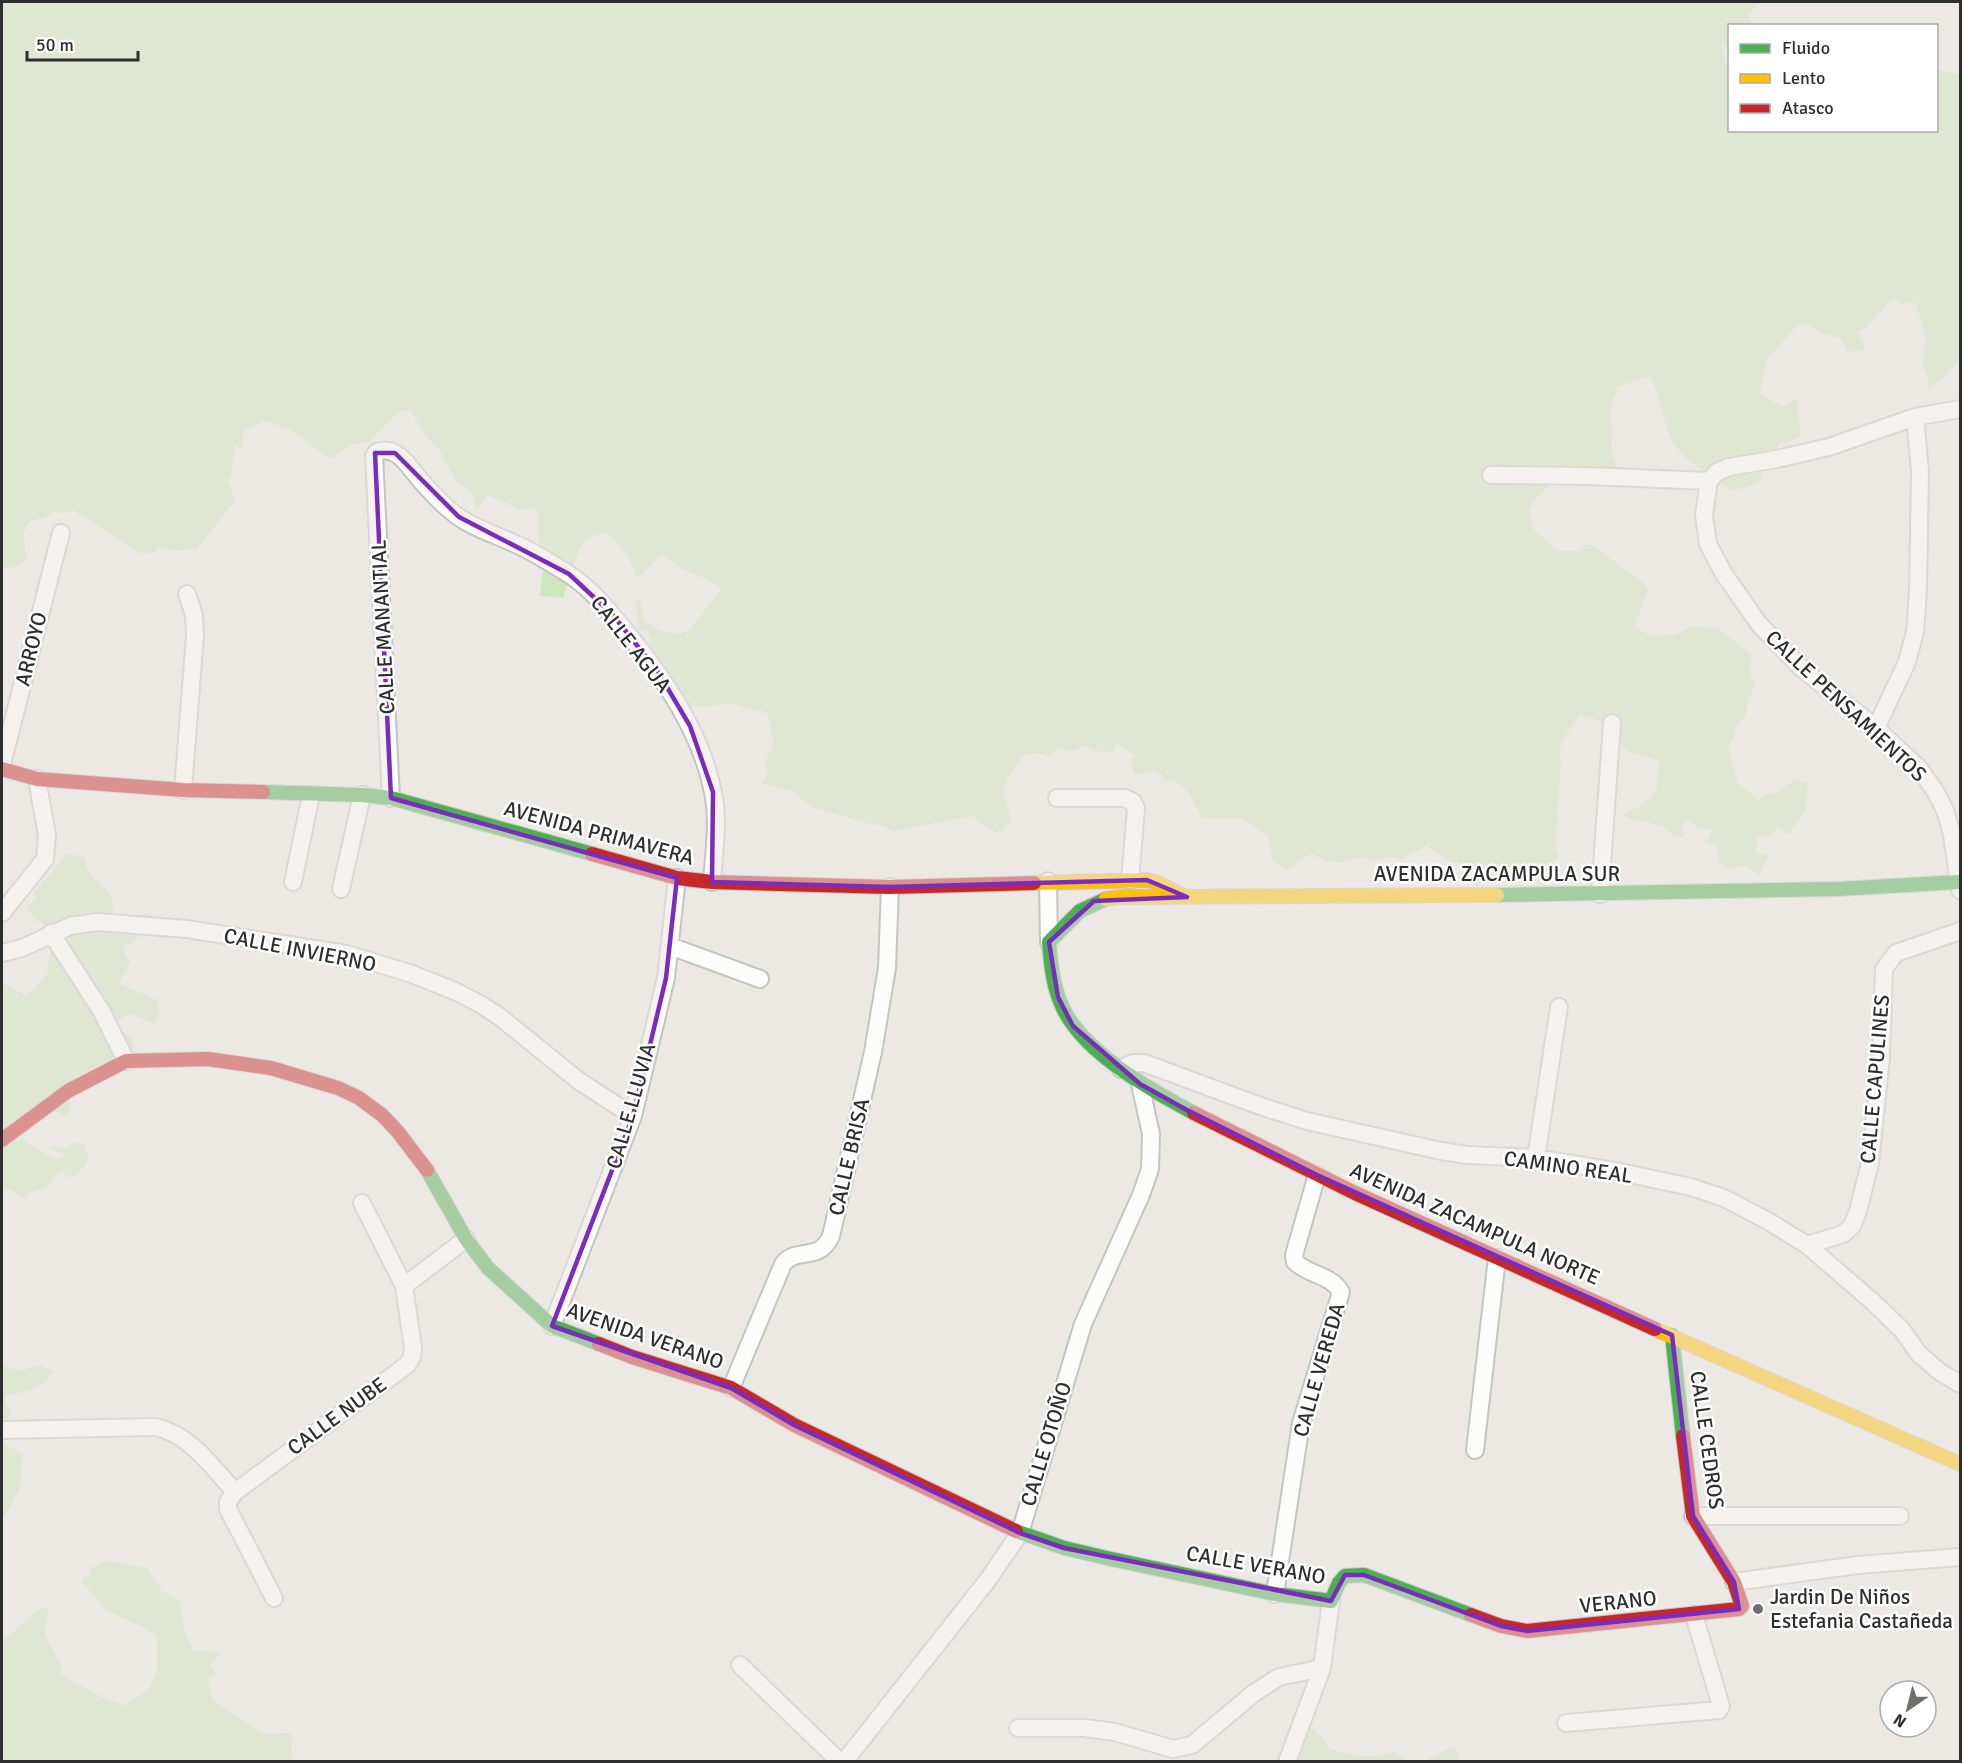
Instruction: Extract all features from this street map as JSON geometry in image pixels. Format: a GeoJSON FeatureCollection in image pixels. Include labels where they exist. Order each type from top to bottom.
{"type":"FeatureCollection","features":[{"type":"Feature","properties":{"kind":"street"},"geometry":{"type":"LineString","coordinates":[[1491,475],[1709,481],[1717,472],[1729,467],[1829,447],[1915,417],[1960,409]]}},
{"type":"Feature","properties":{"kind":"street"},"geometry":{"type":"LineString","coordinates":[[1876,728],[1907,662],[1915,632],[1920,471],[1915,417]]}},
{"type":"Feature","properties":{"kind":"street","name":"CALLE AGUA"},"geometry":{"type":"LineString","coordinates":[[374,456],[379,450],[395,453],[451,512],[569,574],[613,615],[651,663],[690,726],[709,776],[716,813],[712,882]]}},
{"type":"Feature","properties":{"kind":"street","name":"CALLE MANANTIAL"},"geometry":{"type":"LineString","coordinates":[[374,456],[391,798]]}},
{"type":"Feature","properties":{"kind":"street","name":"CALLE PENSAMIENTOS"},"geometry":{"type":"LineString","coordinates":[[1709,481],[1704,515],[1708,544],[1734,589],[1788,656],[1876,728],[1919,768],[1945,810],[1952,834],[1960,886]]}},
{"type":"Feature","properties":{"kind":"street","name":"ARROYO"},"geometry":{"type":"LineString","coordinates":[[2,766],[61,533]]}},
{"type":"Feature","properties":{"kind":"street"},"geometry":{"type":"LineString","coordinates":[[183,790],[195,635],[194,615],[187,594]]}},
{"type":"Feature","properties":{"kind":"street"},"geometry":{"type":"LineString","coordinates":[[1600,894],[1612,723]]}},
{"type":"Feature","properties":{"kind":"street","name":"AVENIDA PRIMAVERA"},"geometry":{"type":"LineString","coordinates":[[2,766],[37,779],[183,790],[362,795],[391,798],[677,878],[712,882],[890,887],[1130,880],[1156,882],[1186,897]]}},
{"type":"Feature","properties":{"kind":"street"},"geometry":{"type":"LineString","coordinates":[[2,913],[45,859],[46,835],[37,779]]}},
{"type":"Feature","properties":{"kind":"street"},"geometry":{"type":"LineString","coordinates":[[293,882],[311,795]]}},
{"type":"Feature","properties":{"kind":"street"},"geometry":{"type":"LineString","coordinates":[[341,889],[362,795]]}},
{"type":"Feature","properties":{"kind":"street"},"geometry":{"type":"LineString","coordinates":[[1058,798],[1125,798],[1132,802],[1136,809],[1130,880]]}},
{"type":"Feature","properties":{"kind":"street","name":"CALLE LLUVIA"},"geometry":{"type":"LineString","coordinates":[[552,1326],[633,1116],[666,978],[677,878]]}},
{"type":"Feature","properties":{"kind":"street"},"geometry":{"type":"LineString","coordinates":[[1048,881],[1049,942]]}},
{"type":"Feature","properties":{"kind":"street","name":"AVENIDA ZACAMPULA SUR"},"geometry":{"type":"LineString","coordinates":[[1049,942],[1068,920],[1094,901],[1120,897],[1600,894],[1960,886]]}},
{"type":"Feature","properties":{"kind":"street","name":"CALLE BRISA"},"geometry":{"type":"LineString","coordinates":[[731,1388],[783,1264],[789,1257],[817,1252],[825,1247],[831,1236],[873,1052],[886,968],[890,887]]}},
{"type":"Feature","properties":{"kind":"street","name":"CALLE INVIERNO"},"geometry":{"type":"LineString","coordinates":[[2,953],[22,948],[70,926],[96,922],[187,930],[347,954],[412,974],[480,1004],[500,1017],[579,1081],[633,1116]]}},
{"type":"Feature","properties":{"kind":"street","name":"CALLE CAPULINES"},"geometry":{"type":"LineString","coordinates":[[1807,1245],[1843,1234],[1852,1226],[1858,1211],[1870,1163],[1881,1058],[1884,969],[1896,953],[1960,931]]}},
{"type":"Feature","properties":{"kind":"street"},"geometry":{"type":"LineString","coordinates":[[51,933],[102,1012],[126,1061]]}},
{"type":"Feature","properties":{"kind":"street","name":"AVENIDA ZACAMPULA NORTE"},"geometry":{"type":"LineString","coordinates":[[1049,942],[1053,980],[1062,1007],[1073,1026],[1121,1070],[1140,1084],[1317,1175],[1497,1258],[1960,1464]]}},
{"type":"Feature","properties":{"kind":"street"},"geometry":{"type":"LineString","coordinates":[[670,946],[760,979]]}},
{"type":"Feature","properties":{"kind":"street"},"geometry":{"type":"LineString","coordinates":[[1536,1158],[1559,1007]]}},
{"type":"Feature","properties":{"kind":"street","name":"AVENIDA VERANO"},"geometry":{"type":"LineString","coordinates":[[2,1140],[68,1090],[126,1061],[208,1059],[271,1068],[338,1088],[359,1098],[382,1115],[422,1162],[466,1239],[488,1269],[552,1326],[632,1357],[731,1388],[794,1425],[1020,1533]]}},
{"type":"Feature","properties":{"kind":"street","name":"CAMINO REAL"},"geometry":{"type":"LineString","coordinates":[[1121,1070],[1133,1063],[1144,1063],[1286,1115],[1441,1151],[1467,1155],[1536,1158],[1615,1171],[1691,1187],[1724,1198],[1807,1245],[1902,1330],[1919,1354],[1940,1372],[1960,1384]]}},
{"type":"Feature","properties":{"kind":"street","name":"CALLE OTOÑO"},"geometry":{"type":"LineString","coordinates":[[842,1761],[987,1581],[1020,1533],[1083,1324],[1141,1195],[1150,1169],[1151,1134],[1140,1084]]}},
{"type":"Feature","properties":{"kind":"street","name":"CALLE VEREDA"},"geometry":{"type":"LineString","coordinates":[[1275,1594],[1301,1423],[1341,1292],[1334,1283],[1302,1268],[1295,1262],[1294,1255],[1317,1175]]}},
{"type":"Feature","properties":{"kind":"street","name":"CALLE NUBE"},"geometry":{"type":"LineString","coordinates":[[234,1492],[407,1365],[412,1357],[413,1348],[404,1286],[362,1203]]}},
{"type":"Feature","properties":{"kind":"street"},"geometry":{"type":"LineString","coordinates":[[404,1286],[466,1239]]}},
{"type":"Feature","properties":{"kind":"street"},"geometry":{"type":"LineString","coordinates":[[1475,1450],[1497,1258]]}},
{"type":"Feature","properties":{"kind":"street","name":"CALLE CEDROS"},"geometry":{"type":"LineString","coordinates":[[1672,1335],[1693,1516],[1734,1582],[1742,1604],[1739,1609]]}},
{"type":"Feature","properties":{"kind":"street"},"geometry":{"type":"LineString","coordinates":[[2,1430],[156,1427],[167,1430],[192,1445],[234,1492],[228,1502],[228,1509],[274,1598]]}},
{"type":"Feature","properties":{"kind":"street"},"geometry":{"type":"LineString","coordinates":[[1693,1516],[1900,1516]]}},
{"type":"Feature","properties":{"kind":"street","name":"CALLE VERANO"},"geometry":{"type":"LineString","coordinates":[[1020,1533],[1064,1548],[1102,1557],[1275,1594],[1331,1601],[1340,1580],[1351,1573],[1364,1575],[1501,1626]]}},
{"type":"Feature","properties":{"kind":"street"},"geometry":{"type":"LineString","coordinates":[[1734,1582],[1858,1565],[1960,1557]]}},
{"type":"Feature","properties":{"kind":"street"},"geometry":{"type":"LineString","coordinates":[[1287,1761],[1322,1668],[1331,1601]]}},
{"type":"Feature","properties":{"kind":"street","name":"VERANO"},"geometry":{"type":"LineString","coordinates":[[1501,1626],[1527,1631],[1546,1630],[1739,1609]]}},
{"type":"Feature","properties":{"kind":"street"},"geometry":{"type":"LineString","coordinates":[[1566,1723],[1719,1710],[1721,1706],[1695,1615]]}},
{"type":"Feature","properties":{"kind":"street"},"geometry":{"type":"LineString","coordinates":[[740,1665],[842,1761]]}},
{"type":"Feature","properties":{"kind":"street"},"geometry":{"type":"LineString","coordinates":[[1018,1728],[1084,1728],[1116,1732],[1173,1749],[1192,1745],[1254,1693],[1279,1677],[1322,1668]]}},
{"type":"Feature","properties":{"kind":"highlighted area"},"geometry":{"type":"Polygon","coordinates":[[[375,453],[395,453],[459,517],[569,574],[613,615],[658,672],[690,726],[713,792],[712,882],[890,887],[1147,880],[1187,897],[1094,901],[1049,942],[1058,997],[1073,1026],[1140,1084],[1185,1109],[1317,1175],[1672,1335],[1693,1516],[1734,1582],[1739,1609],[1527,1631],[1501,1626],[1364,1575],[1345,1575],[1331,1601],[1064,1548],[1020,1533],[794,1425],[731,1388],[552,1326],[633,1116],[666,978],[677,878],[391,798],[375,453]]]}},
{"type":"Feature","properties":{"kind":"green space"},"geometry":{"type":"Polygon","coordinates":[[[2,2],[1760,2],[1748,14],[1753,24],[1728,24],[1728,47],[1722,46],[1728,69],[1728,132],[1938,132],[1938,69],[1960,75],[1960,360],[1942,379],[1929,388],[1927,374],[1922,366],[1926,337],[1915,302],[1902,304],[1893,298],[1866,328],[1857,332],[1866,350],[1848,352],[1840,338],[1813,328],[1805,322],[1803,325],[1798,325],[1767,359],[1760,393],[1782,407],[1797,399],[1801,436],[1789,442],[1780,443],[1760,473],[1763,477],[1755,484],[1732,491],[1689,461],[1670,437],[1659,398],[1649,376],[1616,387],[1617,393],[1613,399],[1609,418],[1612,430],[1611,450],[1621,475],[1564,473],[1537,497],[1529,508],[1534,530],[1558,551],[1580,551],[1584,545],[1590,544],[1643,582],[1648,591],[1634,626],[1651,636],[1675,635],[1692,626],[1718,629],[1751,654],[1750,676],[1755,685],[1748,701],[1746,715],[1736,727],[1733,739],[1728,746],[1737,782],[1759,801],[1763,795],[1776,793],[1794,780],[1808,783],[1806,810],[1788,834],[1784,834],[1783,828],[1777,826],[1772,835],[1757,838],[1756,853],[1769,855],[1759,875],[1747,865],[1728,869],[1718,861],[1717,844],[1704,843],[1710,837],[1712,830],[1698,828],[1688,820],[1681,825],[1684,837],[1672,835],[1665,827],[1643,821],[1638,822],[1623,815],[1639,807],[1656,791],[1659,760],[1627,751],[1608,724],[1580,714],[1560,744],[1561,765],[1555,843],[1558,856],[1545,874],[1525,866],[1514,866],[1495,877],[1486,875],[1476,868],[1448,861],[1427,846],[1401,859],[1390,857],[1375,860],[1365,857],[1341,862],[1327,861],[1311,854],[1287,870],[1272,859],[1268,835],[1243,819],[1202,818],[1189,793],[1174,779],[1160,781],[1164,776],[1155,770],[1135,774],[1131,765],[1136,756],[1117,743],[1111,753],[1092,750],[1086,745],[1071,752],[1058,747],[1051,757],[1038,753],[1024,755],[1007,778],[1003,791],[1011,820],[997,834],[972,816],[894,831],[878,824],[874,825],[813,807],[790,790],[761,783],[767,775],[766,758],[774,747],[768,714],[735,704],[705,707],[684,706],[654,669],[648,631],[640,630],[635,601],[640,597],[643,620],[661,631],[680,634],[691,628],[722,589],[707,579],[681,569],[662,555],[637,578],[624,552],[604,532],[586,539],[580,548],[563,598],[540,596],[543,565],[538,536],[538,514],[535,508],[521,510],[487,495],[476,511],[470,490],[456,481],[439,449],[426,436],[410,410],[399,412],[369,442],[352,444],[331,459],[289,429],[263,420],[244,431],[241,449],[235,445],[231,478],[228,482],[235,501],[197,549],[173,550],[159,546],[155,552],[142,554],[74,511],[53,512],[44,518],[30,521],[23,532],[26,561],[10,568],[2,568],[2,2]]]}},
{"type":"Feature","properties":{"kind":"green space"},"geometry":{"type":"Polygon","coordinates":[[[68,853],[84,858],[90,873],[110,893],[115,916],[139,918],[148,913],[155,924],[152,937],[150,935],[138,937],[123,947],[125,956],[131,960],[119,984],[157,1000],[159,1012],[155,1024],[130,1014],[116,1021],[122,1031],[132,1038],[134,1048],[127,1057],[66,1086],[71,1109],[65,1117],[43,1102],[16,1130],[28,1143],[56,1160],[67,1154],[48,1147],[68,1148],[72,1142],[84,1144],[89,1159],[71,1178],[61,1171],[44,1188],[28,1193],[25,1199],[11,1189],[2,1188],[2,982],[27,996],[47,975],[50,953],[55,946],[48,927],[33,917],[27,908],[36,898],[34,893],[68,853]]]}},
{"type":"Feature","properties":{"kind":"green space"},"geometry":{"type":"Polygon","coordinates":[[[2,1365],[18,1371],[41,1365],[53,1372],[49,1378],[32,1389],[5,1395],[5,1401],[11,1414],[2,1430],[2,1365]]]}},
{"type":"Feature","properties":{"kind":"green space"},"geometry":{"type":"Polygon","coordinates":[[[2,1442],[23,1455],[19,1490],[5,1516],[2,1516],[2,1442]]]}},
{"type":"Feature","properties":{"kind":"green space"},"geometry":{"type":"Polygon","coordinates":[[[106,1561],[147,1568],[162,1591],[180,1602],[185,1633],[194,1651],[221,1652],[210,1665],[216,1674],[210,1675],[208,1680],[212,1699],[263,1732],[292,1734],[293,1761],[2,1761],[2,1637],[5,1638],[44,1606],[49,1609],[44,1635],[60,1662],[61,1674],[98,1695],[124,1705],[148,1690],[157,1671],[157,1636],[106,1610],[81,1583],[85,1577],[89,1580],[90,1569],[106,1561]]]}},
{"type":"Feature","properties":{"kind":"green space"},"geometry":{"type":"Polygon","coordinates":[[[1312,1728],[1324,1739],[1328,1748],[1361,1756],[1377,1756],[1395,1752],[1407,1761],[1278,1762],[1292,1734],[1312,1728]]]}},
{"type":"Feature","properties":{"kind":"green space"},"geometry":{"type":"Polygon","coordinates":[[[1452,1747],[1460,1755],[1454,1761],[1425,1761],[1435,1755],[1452,1747]]]}},
{"type":"Feature","properties":{"kind":"traffic: fast"},"geometry":{"type":"LineString","coordinates":[[263,792],[391,798],[592,854]]}},
{"type":"Feature","properties":{"kind":"traffic: fast"},"geometry":{"type":"LineString","coordinates":[[1497,895],[1838,889],[1960,882]]}},
{"type":"Feature","properties":{"kind":"traffic: fast"},"geometry":{"type":"LineString","coordinates":[[1106,899],[1080,911],[1049,942],[1053,977],[1060,1002],[1074,1026],[1103,1056],[1140,1082],[1194,1113]]}},
{"type":"Feature","properties":{"kind":"traffic: fast"},"geometry":{"type":"LineString","coordinates":[[427,1170],[466,1239],[488,1268],[552,1326],[599,1344]]}},
{"type":"Feature","properties":{"kind":"traffic: fast"},"geometry":{"type":"LineString","coordinates":[[1672,1335],[1683,1436]]}},
{"type":"Feature","properties":{"kind":"traffic: fast"},"geometry":{"type":"LineString","coordinates":[[1016,1531],[1064,1548],[1275,1594],[1331,1601],[1339,1583],[1345,1576],[1364,1575],[1471,1615]]}},
{"type":"Feature","properties":{"kind":"traffic: slow"},"geometry":{"type":"LineString","coordinates":[[1034,883],[1147,880],[1182,895]]}},
{"type":"Feature","properties":{"kind":"traffic: slow"},"geometry":{"type":"LineString","coordinates":[[1106,899],[1120,897],[1497,895]]}},
{"type":"Feature","properties":{"kind":"traffic: slow"},"geometry":{"type":"LineString","coordinates":[[1655,1329],[1960,1464]]}},
{"type":"Feature","properties":{"kind":"traffic: jam"},"geometry":{"type":"LineString","coordinates":[[2,769],[37,779],[183,790],[263,792]]}},
{"type":"Feature","properties":{"kind":"traffic: jam"},"geometry":{"type":"LineString","coordinates":[[592,854],[677,878],[712,882],[890,887],[1034,883]]}},
{"type":"Feature","properties":{"kind":"traffic: jam"},"geometry":{"type":"LineString","coordinates":[[2,1140],[68,1091],[126,1061],[208,1059],[271,1068],[338,1088],[359,1098],[382,1115],[427,1170]]}},
{"type":"Feature","properties":{"kind":"traffic: jam"},"geometry":{"type":"LineString","coordinates":[[1194,1113],[1355,1193],[1655,1329]]}},
{"type":"Feature","properties":{"kind":"traffic: jam"},"geometry":{"type":"LineString","coordinates":[[599,1344],[632,1357],[731,1388],[794,1425],[1016,1531]]}},
{"type":"Feature","properties":{"kind":"traffic: jam"},"geometry":{"type":"LineString","coordinates":[[1471,1615],[1501,1626],[1527,1631],[1739,1609],[1742,1606],[1734,1582],[1693,1516],[1683,1436]]}},
{"type":"Feature","properties":{"kind":"place","name":"Jardin De Niños Estefania Castañeda"},"geometry":{"type":"Point","coordinates":[1758,1609]}}]}
